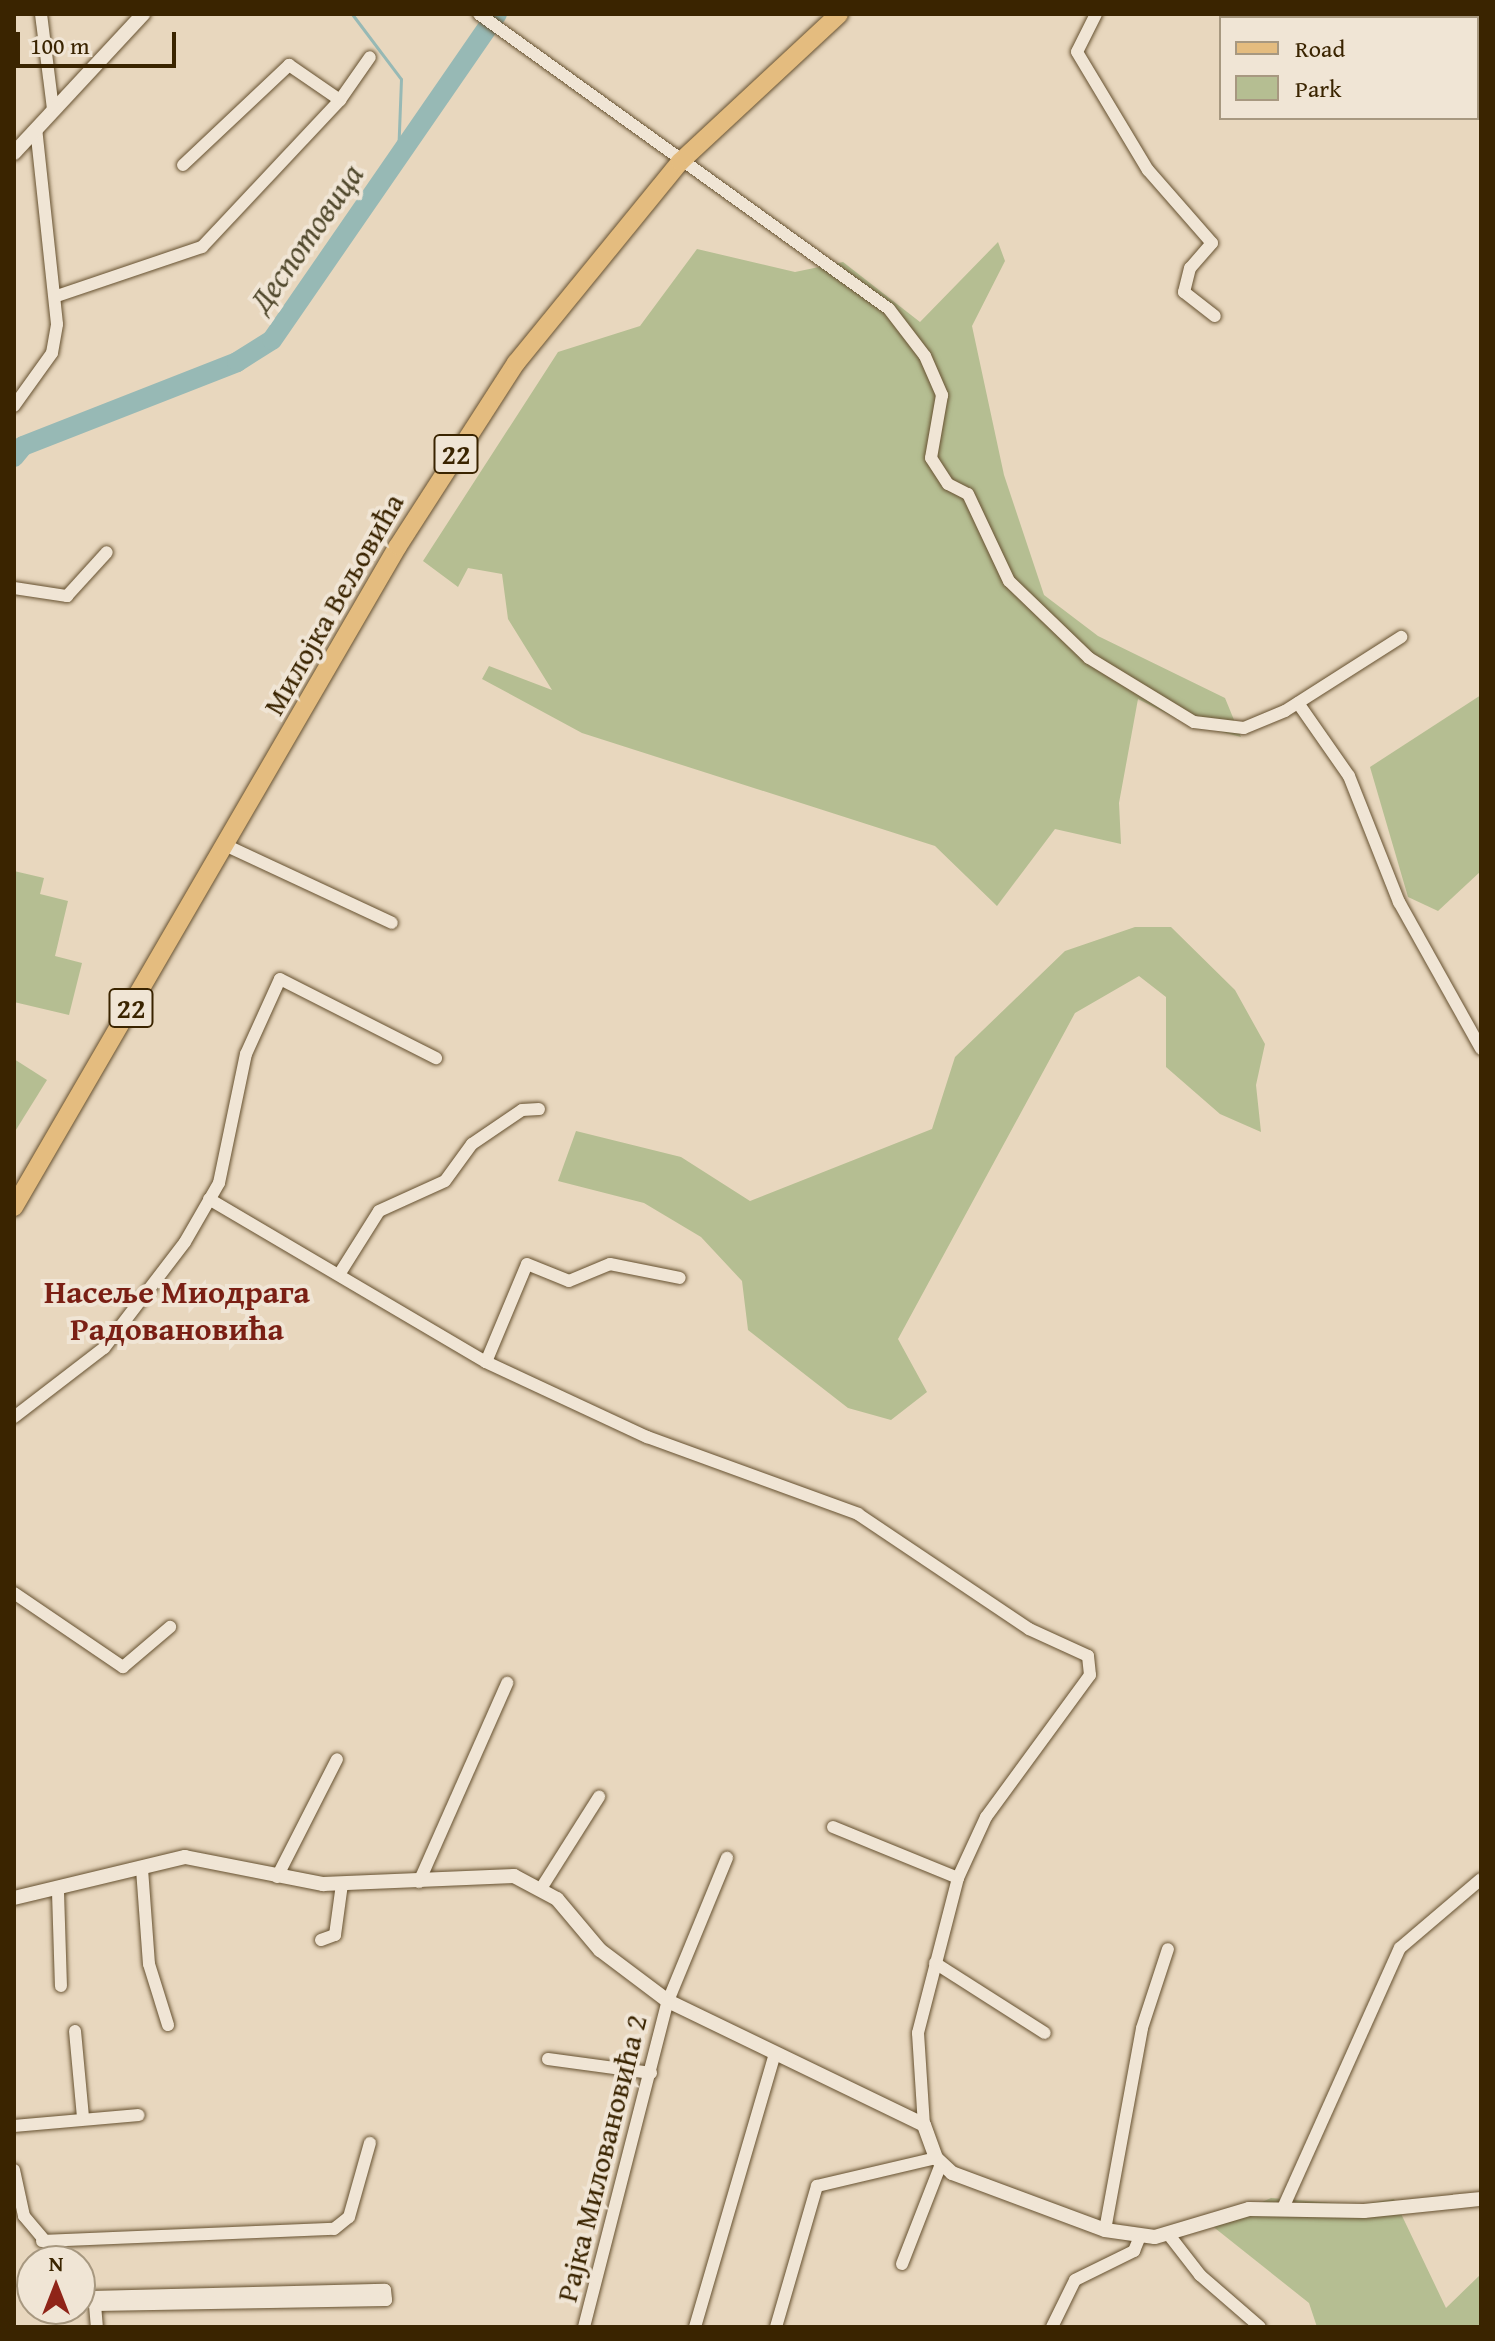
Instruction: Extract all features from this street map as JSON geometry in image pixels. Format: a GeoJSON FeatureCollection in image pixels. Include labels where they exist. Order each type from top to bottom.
{"type":"FeatureCollection","features":[{"type":"Feature","properties":{"kind":"main road","name":"Милојка Вељовића"},"geometry":{"type":"LineString","coordinates":[[14,1207],[471,429],[559,304],[680,162],[839,14]]}},
{"type":"Feature","properties":{"kind":"street"},"geometry":{"type":"LineString","coordinates":[[41,14],[53,109]]}},
{"type":"Feature","properties":{"kind":"street"},"geometry":{"type":"LineString","coordinates":[[14,153],[143,14]]}},
{"type":"Feature","properties":{"kind":"street"},"geometry":{"type":"LineString","coordinates":[[479,14],[897,320],[925,356],[942,395],[931,458],[948,484],[968,494],[1009,581],[1041,617],[1089,658],[1194,722],[1244,728],[1298,703],[1401,637]]}},
{"type":"Feature","properties":{"kind":"street"},"geometry":{"type":"LineString","coordinates":[[1096,14],[1077,52],[1148,170],[1212,243],[1190,268],[1184,292],[1215,316]]}},
{"type":"Feature","properties":{"kind":"street"},"geometry":{"type":"LineString","coordinates":[[57,296],[202,247],[340,100],[370,57]]}},
{"type":"Feature","properties":{"kind":"street"},"geometry":{"type":"LineString","coordinates":[[183,165],[289,65],[340,100]]}},
{"type":"Feature","properties":{"kind":"street"},"geometry":{"type":"LineString","coordinates":[[14,406],[52,353],[57,296],[36,129]]}},
{"type":"Feature","properties":{"kind":"street"},"geometry":{"type":"LineString","coordinates":[[14,588],[67,596],[107,552]]}},
{"type":"Feature","properties":{"kind":"street"},"geometry":{"type":"LineString","coordinates":[[1298,703],[1349,776],[1399,902],[1481,1049]]}},
{"type":"Feature","properties":{"kind":"street"},"geometry":{"type":"LineString","coordinates":[[225,845],[392,923]]}},
{"type":"Feature","properties":{"kind":"street"},"geometry":{"type":"LineString","coordinates":[[14,1417],[104,1348],[185,1242],[220,1177],[246,1054],[280,979],[436,1058]]}},
{"type":"Feature","properties":{"kind":"street"},"geometry":{"type":"LineString","coordinates":[[340,1273],[379,1211],[445,1181],[472,1144],[522,1110],[539,1109]]}},
{"type":"Feature","properties":{"kind":"street"},"geometry":{"type":"LineString","coordinates":[[209,1199],[340,1273],[412,1325],[486,1362],[647,1437],[858,1514],[1091,1661],[1053,1730],[986,1817],[958,1878],[918,2033],[924,2125],[938,2161],[973,2184],[1105,2230],[1140,2236],[1169,2235],[1249,2209],[1364,2211],[1481,2199]]}},
{"type":"Feature","properties":{"kind":"street"},"geometry":{"type":"LineString","coordinates":[[486,1362],[527,1264],[569,1281],[610,1264],[680,1278]]}},
{"type":"Feature","properties":{"kind":"street"},"geometry":{"type":"LineString","coordinates":[[14,1593],[123,1667],[170,1627]]}},
{"type":"Feature","properties":{"kind":"street"},"geometry":{"type":"LineString","coordinates":[[419,1882],[507,1683]]}},
{"type":"Feature","properties":{"kind":"street"},"geometry":{"type":"LineString","coordinates":[[277,1877],[337,1759]]}},
{"type":"Feature","properties":{"kind":"street"},"geometry":{"type":"LineString","coordinates":[[542,1887],[599,1797]]}},
{"type":"Feature","properties":{"kind":"street"},"geometry":{"type":"LineString","coordinates":[[833,1827],[958,1878]]}},
{"type":"Feature","properties":{"kind":"street"},"geometry":{"type":"LineString","coordinates":[[14,1898],[58,1892],[185,1857],[277,1877],[342,1884],[514,1876],[542,1887],[600,1950],[668,2001],[774,2056],[924,2125]]}},
{"type":"Feature","properties":{"kind":"street","name":"Рајка Миловановића 2"},"geometry":{"type":"LineString","coordinates":[[584,2327],[668,2001],[727,1858]]}},
{"type":"Feature","properties":{"kind":"street"},"geometry":{"type":"LineString","coordinates":[[142,1869],[149,1964],[168,2025]]}},
{"type":"Feature","properties":{"kind":"street"},"geometry":{"type":"LineString","coordinates":[[1283,2208],[1400,1948],[1481,1879]]}},
{"type":"Feature","properties":{"kind":"street"},"geometry":{"type":"LineString","coordinates":[[321,1940],[335,1935],[342,1884]]}},
{"type":"Feature","properties":{"kind":"street"},"geometry":{"type":"LineString","coordinates":[[58,1892],[61,1986]]}},
{"type":"Feature","properties":{"kind":"street"},"geometry":{"type":"LineString","coordinates":[[1105,2230],[1142,2028],[1168,1949]]}},
{"type":"Feature","properties":{"kind":"street"},"geometry":{"type":"LineString","coordinates":[[935,1963],[1045,2033]]}},
{"type":"Feature","properties":{"kind":"street"},"geometry":{"type":"LineString","coordinates":[[75,2031],[83,2118]]}},
{"type":"Feature","properties":{"kind":"street"},"geometry":{"type":"LineString","coordinates":[[695,2327],[774,2056]]}},
{"type":"Feature","properties":{"kind":"street"},"geometry":{"type":"LineString","coordinates":[[548,2059],[651,2073]]}},
{"type":"Feature","properties":{"kind":"street"},"geometry":{"type":"LineString","coordinates":[[14,2126],[139,2115]]}},
{"type":"Feature","properties":{"kind":"street"},"geometry":{"type":"LineString","coordinates":[[42,2241],[334,2229],[349,2217],[370,2143]]}},
{"type":"Feature","properties":{"kind":"street"},"geometry":{"type":"LineString","coordinates":[[902,2264],[938,2161]]}},
{"type":"Feature","properties":{"kind":"street"},"geometry":{"type":"LineString","coordinates":[[776,2327],[817,2186],[938,2161]]}},
{"type":"Feature","properties":{"kind":"street"},"geometry":{"type":"LineString","coordinates":[[14,2170],[16,2199],[46,2245]]}},
{"type":"Feature","properties":{"kind":"street"},"geometry":{"type":"LineString","coordinates":[[1169,2235],[1200,2275],[1260,2327]]}},
{"type":"Feature","properties":{"kind":"street"},"geometry":{"type":"LineString","coordinates":[[1052,2327],[1075,2280],[1134,2251],[1140,2236]]}},
{"type":"Feature","properties":{"kind":"street"},"geometry":{"type":"LineString","coordinates":[[385,2290],[386,2300],[93,2301],[385,2290]]}},
{"type":"Feature","properties":{"kind":"green space"},"geometry":{"type":"Polygon","coordinates":[[[998,242],[1005,261],[972,326],[1004,475],[1044,595],[1098,636],[1225,698],[1241,737],[1184,722],[1138,699],[1119,803],[1121,844],[1055,829],[997,906],[935,846],[582,733],[482,679],[489,666],[552,690],[508,619],[502,574],[468,568],[458,587],[423,561],[558,352],[640,326],[697,249],[795,272],[843,262],[920,322],[998,242]]]}},
{"type":"Feature","properties":{"kind":"green space"},"geometry":{"type":"Polygon","coordinates":[[[1481,695],[1481,871],[1438,911],[1408,897],[1370,767],[1481,695]]]}},
{"type":"Feature","properties":{"kind":"green space"},"geometry":{"type":"Polygon","coordinates":[[[14,871],[44,878],[40,894],[68,901],[55,956],[82,963],[69,1015],[14,1002],[14,871]]]}},
{"type":"Feature","properties":{"kind":"green space"},"geometry":{"type":"Polygon","coordinates":[[[1135,927],[1171,927],[1235,990],[1265,1044],[1256,1085],[1261,1132],[1220,1114],[1166,1067],[1166,997],[1139,976],[1075,1013],[898,1339],[927,1392],[891,1420],[848,1408],[748,1330],[742,1281],[701,1237],[644,1203],[558,1181],[576,1131],[681,1157],[750,1201],[932,1129],[955,1057],[1065,951],[1135,927]]]}},
{"type":"Feature","properties":{"kind":"green space"},"geometry":{"type":"Polygon","coordinates":[[[14,1059],[47,1080],[14,1133],[14,1059]]]}},
{"type":"Feature","properties":{"kind":"green space"},"geometry":{"type":"Polygon","coordinates":[[[1271,2198],[1358,2205],[1394,2199],[1446,2308],[1481,2274],[1481,2327],[1317,2327],[1309,2303],[1211,2225],[1271,2198]]]}},
{"type":"Feature","properties":{"kind":"waterway"},"geometry":{"type":"LineString","coordinates":[[352,14],[401,79],[398,158]]}},
{"type":"Feature","properties":{"kind":"waterway","name":"Деспотовица"},"geometry":{"type":"LineString","coordinates":[[14,457],[23,446],[237,362],[272,340],[497,14]]}},
{"type":"Feature","properties":{"kind":"district","name":"Насеље Миодрага Радовановића"},"geometry":{"type":"Point","coordinates":[177,1312]}}]}
